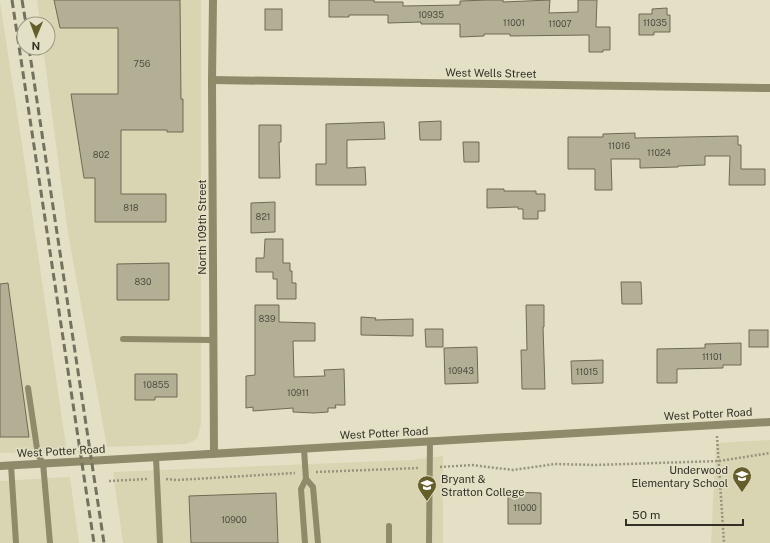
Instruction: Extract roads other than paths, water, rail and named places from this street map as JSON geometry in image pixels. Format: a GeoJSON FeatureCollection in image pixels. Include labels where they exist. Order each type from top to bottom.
{"type":"FeatureCollection","features":[{"type":"Feature","properties":{"kind":"street","name":"North 109th Street"},"geometry":{"type":"LineString","coordinates":[[213,0],[214,454]]}},
{"type":"Feature","properties":{"kind":"street","name":"West Wells Street"},"geometry":{"type":"LineString","coordinates":[[212,80],[770,88]]}},
{"type":"Feature","properties":{"kind":"street","name":"West Potter Road"},"geometry":{"type":"LineString","coordinates":[[0,466],[770,422]]}},
{"type":"Feature","properties":{"kind":"lane"},"geometry":{"type":"LineString","coordinates":[[123,339],[213,340]]}},
{"type":"Feature","properties":{"kind":"lane"},"geometry":{"type":"LineString","coordinates":[[28,388],[38,455],[43,463],[50,543]]}},
{"type":"Feature","properties":{"kind":"lane"},"geometry":{"type":"LineString","coordinates":[[429,543],[430,441]]}},
{"type":"Feature","properties":{"kind":"lane"},"geometry":{"type":"LineString","coordinates":[[304,449],[306,479],[301,489],[305,543]]}},
{"type":"Feature","properties":{"kind":"lane"},"geometry":{"type":"LineString","coordinates":[[156,457],[160,543]]}},
{"type":"Feature","properties":{"kind":"lane"},"geometry":{"type":"LineString","coordinates":[[11,465],[16,543]]}},
{"type":"Feature","properties":{"kind":"lane"},"geometry":{"type":"LineString","coordinates":[[306,479],[313,487],[318,543]]}},
{"type":"Feature","properties":{"kind":"lane"},"geometry":{"type":"LineString","coordinates":[[389,526],[389,543]]}},
{"type":"Feature","properties":{"kind":"railway"},"geometry":{"type":"LineString","coordinates":[[12,0],[94,543]]}},
{"type":"Feature","properties":{"kind":"railway"},"geometry":{"type":"LineString","coordinates":[[22,0],[25,16]]}},
{"type":"Feature","properties":{"kind":"railway"},"geometry":{"type":"LineString","coordinates":[[30,56],[104,543]]}},
{"type":"Feature","properties":{"kind":"place","name":"Underwood Elementary School"},"geometry":{"type":"Point","coordinates":[742,493]}},
{"type":"Feature","properties":{"kind":"place","name":"Bryant & Stratton College"},"geometry":{"type":"Point","coordinates":[427,502]}}]}
